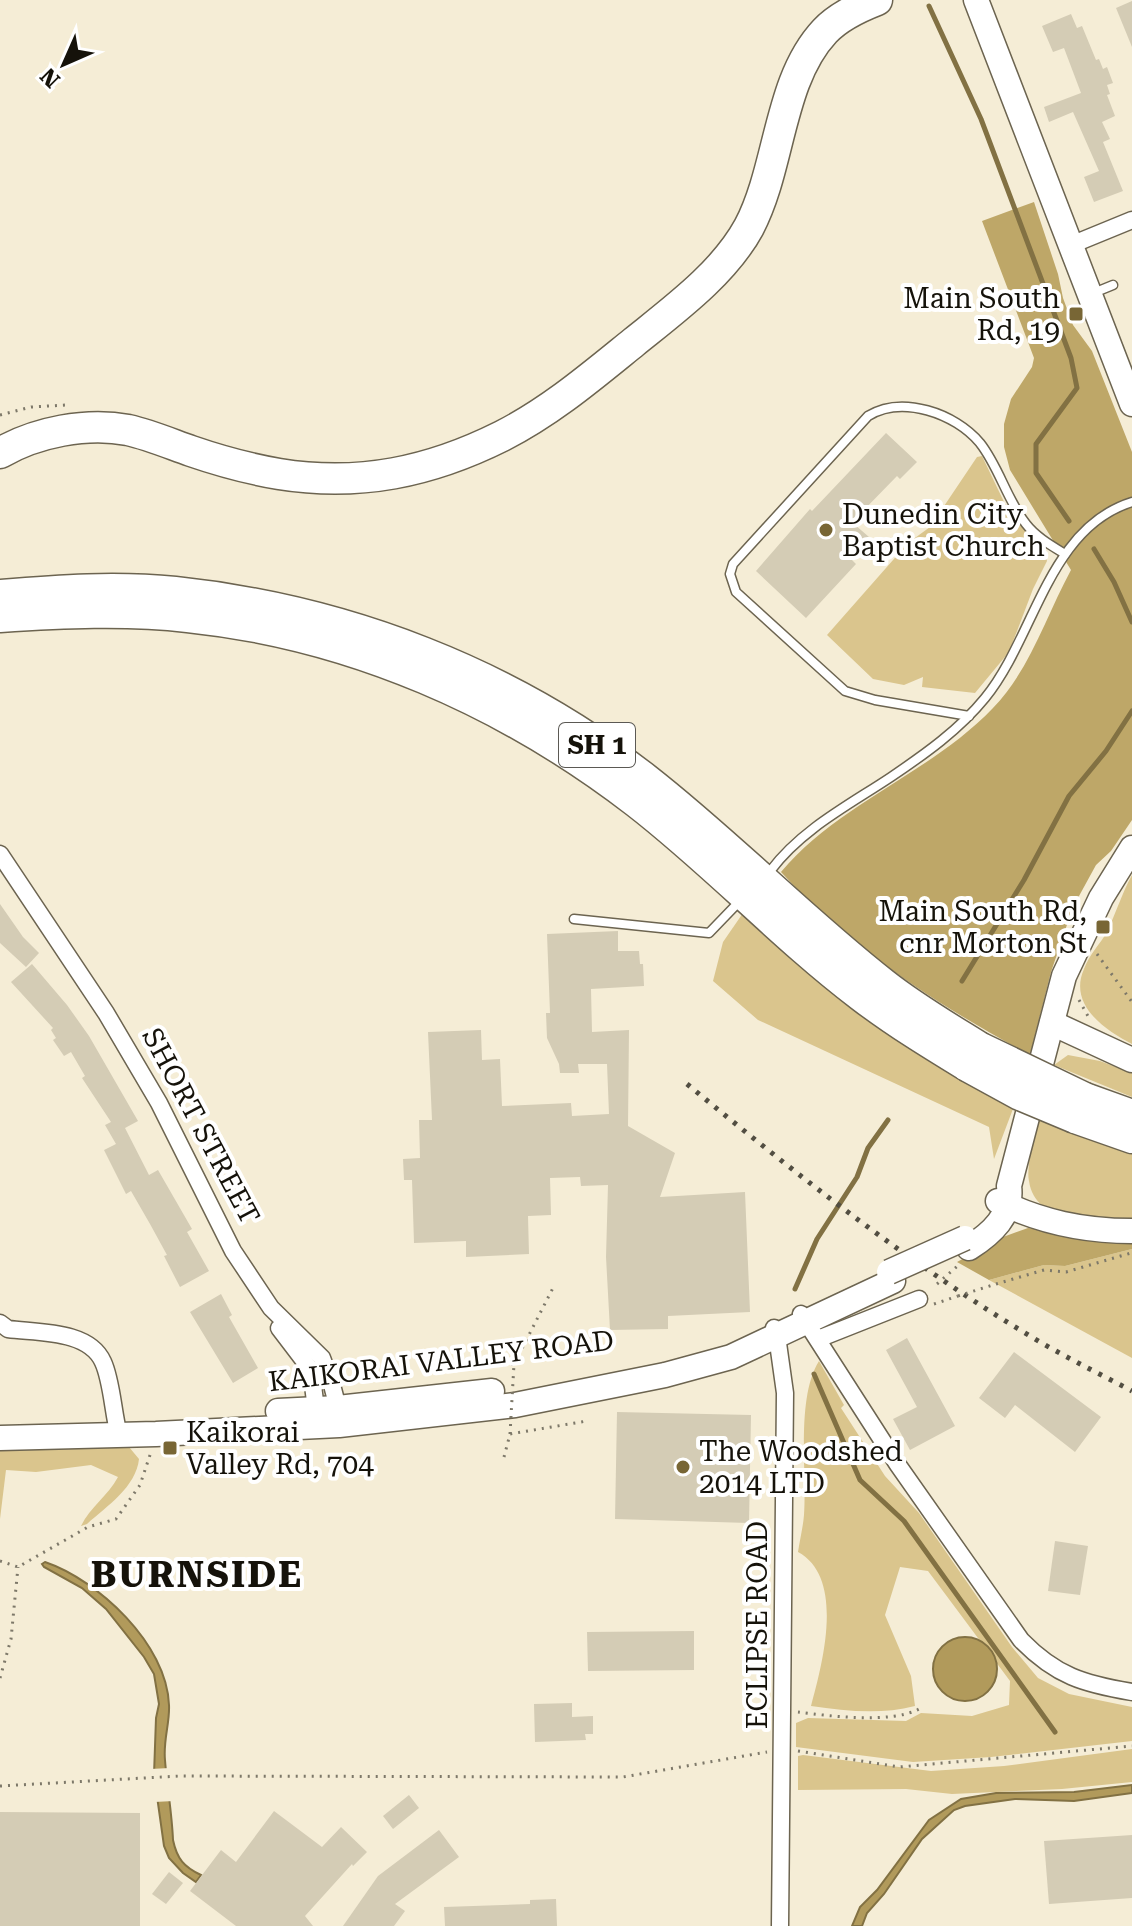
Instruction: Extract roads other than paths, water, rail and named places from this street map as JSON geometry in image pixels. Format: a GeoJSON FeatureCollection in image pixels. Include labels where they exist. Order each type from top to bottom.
{"type":"FeatureCollection","features":[{"type":"Feature","properties":{"kind":"highway"},"geometry":{"type":"LineString","coordinates":[[0,453],[44,434],[92,428],[126,430],[240,466],[280,474],[345,478],[419,469],[463,455],[502,436],[573,392],[695,291],[723,262],[749,228],[765,187],[799,69],[825,31],[855,9],[877,0]]}},
{"type":"Feature","properties":{"kind":"highway","name":"SH 1"},"geometry":{"type":"LineString","coordinates":[[0,595],[71,590],[173,592],[249,603],[344,624],[463,669],[503,688],[564,724],[646,780],[886,986],[973,1056]]}},
{"type":"Feature","properties":{"kind":"highway","name":"SH 1"},"geometry":{"type":"LineString","coordinates":[[0,617],[145,614],[220,620],[340,647],[431,680],[516,721],[609,782],[704,859],[860,995],[916,1035],[973,1056],[1080,1108],[1132,1138]]}},
{"type":"Feature","properties":{"kind":"highway","name":"SH 1"},"geometry":{"type":"LineString","coordinates":[[1080,1108],[1132,1115]]}},
{"type":"Feature","properties":{"kind":"main road"},"geometry":{"type":"LineString","coordinates":[[976,0],[1071,245],[1102,290],[1132,404]]}},
{"type":"Feature","properties":{"kind":"main road"},"geometry":{"type":"LineString","coordinates":[[1132,848],[1101,898],[1071,957],[1005,1198],[1053,1223],[1082,1229],[1132,1231]]}},
{"type":"Feature","properties":{"kind":"main road"},"geometry":{"type":"LineString","coordinates":[[1052,1023],[1092,1032],[1132,1060]]}},
{"type":"Feature","properties":{"kind":"main road","name":"KAIKORAI VALLEY ROAD"},"geometry":{"type":"LineString","coordinates":[[0,1438],[117,1428],[515,1405],[665,1375],[731,1357],[775,1331],[808,1324],[891,1277],[963,1247],[993,1230],[1005,1198]]}},
{"type":"Feature","properties":{"kind":"main road","name":"KAIKORAI VALLEY ROAD"},"geometry":{"type":"LineString","coordinates":[[0,1424],[117,1428],[156,1434],[327,1417]]}},
{"type":"Feature","properties":{"kind":"street"},"geometry":{"type":"LineString","coordinates":[[1071,245],[1132,220]]}},
{"type":"Feature","properties":{"kind":"street","name":"SHORT STREET"},"geometry":{"type":"LineString","coordinates":[[0,854],[106,1013],[159,1103],[233,1251],[271,1308],[274,1321],[311,1370],[327,1417]]}},
{"type":"Feature","properties":{"kind":"street"},"geometry":{"type":"LineString","coordinates":[[919,1299],[808,1324],[898,1465],[1021,1640],[1035,1655],[1064,1674],[1082,1682],[1132,1692]]}},
{"type":"Feature","properties":{"kind":"street"},"geometry":{"type":"LineString","coordinates":[[0,1323],[8,1329],[79,1339],[93,1348],[104,1363],[117,1428]]}},
{"type":"Feature","properties":{"kind":"street","name":"ECLIPSE ROAD"},"geometry":{"type":"LineString","coordinates":[[775,1331],[785,1393],[780,1926]]}},
{"type":"Feature","properties":{"kind":"lane"},"geometry":{"type":"LineString","coordinates":[[969,716],[875,700],[845,691],[736,592],[730,574],[733,564],[868,416],[887,408],[906,407],[926,409],[972,436],[987,454],[1027,525],[1044,541],[1065,554]]}},
{"type":"Feature","properties":{"kind":"lane"},"geometry":{"type":"LineString","coordinates":[[771,870],[793,845],[832,815],[927,752],[969,716],[1007,668],[1056,565],[1094,523],[1132,502]]}},
{"type":"Feature","properties":{"kind":"lane"},"geometry":{"type":"LineString","coordinates":[[574,919],[709,933],[736,905]]}},
{"type":"Feature","properties":{"kind":"waterway"},"geometry":{"type":"LineString","coordinates":[[929,6],[981,119],[1071,358],[1077,388],[1036,444],[1036,473],[1069,521]]}},
{"type":"Feature","properties":{"kind":"waterway"},"geometry":{"type":"LineString","coordinates":[[1094,549],[1114,582],[1132,622]]}},
{"type":"Feature","properties":{"kind":"waterway"},"geometry":{"type":"LineString","coordinates":[[962,981],[1024,880],[1069,796],[1106,751],[1132,711]]}},
{"type":"Feature","properties":{"kind":"waterway"},"geometry":{"type":"LineString","coordinates":[[795,1289],[817,1239],[857,1177],[868,1148],[888,1120]]}},
{"type":"Feature","properties":{"kind":"waterway"},"geometry":{"type":"LineString","coordinates":[[814,1374],[860,1480],[904,1521],[1055,1732]]}},
{"type":"Feature","properties":{"kind":"railway"},"geometry":{"type":"LineString","coordinates":[[687,1084],[811,1184],[940,1278],[1042,1343],[1132,1391]]}},
{"type":"Feature","properties":{"kind":"place","name":"Main South Rd, 19"},"geometry":{"type":"Point","coordinates":[1076,314]}},
{"type":"Feature","properties":{"kind":"place","name":"Dunedin City Baptist Church"},"geometry":{"type":"Point","coordinates":[826,530]}},
{"type":"Feature","properties":{"kind":"place","name":"Main South Rd, cnr Morton St"},"geometry":{"type":"Point","coordinates":[1103,927]}},
{"type":"Feature","properties":{"kind":"place","name":"Kaikorai Valley Rd, 704"},"geometry":{"type":"Point","coordinates":[170,1448]}},
{"type":"Feature","properties":{"kind":"place","name":"The Woodshed 2014 LTD"},"geometry":{"type":"Point","coordinates":[683,1467]}},
{"type":"Feature","properties":{"kind":"district","name":"BURNSIDE"},"geometry":{"type":"Point","coordinates":[197,1575]}}]}
